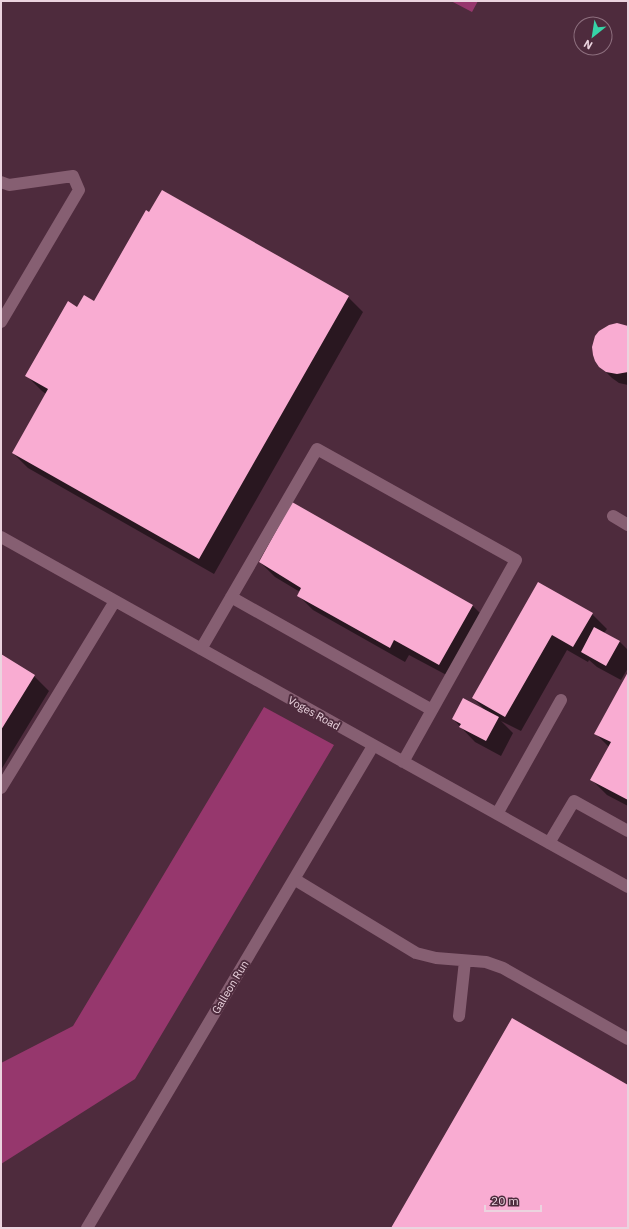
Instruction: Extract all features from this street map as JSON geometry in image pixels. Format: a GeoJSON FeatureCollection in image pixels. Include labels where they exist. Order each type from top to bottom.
{"type":"FeatureCollection","features":[{"type":"Feature","properties":{"kind":"street"},"geometry":{"type":"LineString","coordinates":[[1,182],[9,185],[73,176],[79,190],[1,322]]}},
{"type":"Feature","properties":{"kind":"street"},"geometry":{"type":"LineString","coordinates":[[201,649],[317,449],[516,560],[403,762]]}},
{"type":"Feature","properties":{"kind":"street"},"geometry":{"type":"LineString","coordinates":[[613,516],[628,525]]}},
{"type":"Feature","properties":{"kind":"street","name":"Voges Road"},"geometry":{"type":"LineString","coordinates":[[1,537],[628,887]]}},
{"type":"Feature","properties":{"kind":"street"},"geometry":{"type":"LineString","coordinates":[[231,597],[432,710]]}},
{"type":"Feature","properties":{"kind":"street"},"geometry":{"type":"LineString","coordinates":[[1,788],[115,601]]}},
{"type":"Feature","properties":{"kind":"street"},"geometry":{"type":"LineString","coordinates":[[497,814],[561,700]]}},
{"type":"Feature","properties":{"kind":"street","name":"Galleon Run"},"geometry":{"type":"LineString","coordinates":[[88,1228],[374,746]]}},
{"type":"Feature","properties":{"kind":"street"},"geometry":{"type":"LineString","coordinates":[[549,843],[574,801],[628,831]]}},
{"type":"Feature","properties":{"kind":"street"},"geometry":{"type":"LineString","coordinates":[[294,879],[416,953],[436,958],[486,962],[503,968],[628,1038]]}},
{"type":"Feature","properties":{"kind":"street"},"geometry":{"type":"LineString","coordinates":[[459,1016],[465,961]]}},
{"type":"Feature","properties":{"kind":"shaded area"},"geometry":{"type":"Polygon","coordinates":[[[451,1],[478,1],[472,12],[451,1]]]}},
{"type":"Feature","properties":{"kind":"shaded area"},"geometry":{"type":"Polygon","coordinates":[[[264,707],[334,745],[135,1079],[1,1164],[1,1063],[73,1026],[264,707]]]}},
{"type":"Feature","properties":{"kind":"building"},"geometry":{"type":"Polygon","coordinates":[[[162,190],[349,296],[199,559],[12,453],[48,389],[25,376],[68,301],[77,307],[84,295],[94,301],[146,210],[149,212],[162,190]]]}},
{"type":"Feature","properties":{"kind":"building"},"geometry":{"type":"Polygon","coordinates":[[[617,323],[628,326],[628,372],[617,374],[606,372],[599,367],[595,361],[592,347],[595,336],[599,331],[609,325],[617,323]]]}},
{"type":"Feature","properties":{"kind":"building"},"geometry":{"type":"Polygon","coordinates":[[[292,502],[473,605],[439,665],[394,640],[390,648],[297,596],[301,588],[259,562],[292,502]]]}},
{"type":"Feature","properties":{"kind":"building"},"geometry":{"type":"Polygon","coordinates":[[[538,582],[593,613],[573,647],[552,635],[505,717],[472,698],[538,582]]]}},
{"type":"Feature","properties":{"kind":"building"},"geometry":{"type":"Polygon","coordinates":[[[594,627],[620,641],[606,666],[581,652],[594,627]]]}},
{"type":"Feature","properties":{"kind":"building"},"geometry":{"type":"Polygon","coordinates":[[[1,654],[35,675],[1,730],[1,654]]]}},
{"type":"Feature","properties":{"kind":"building"},"geometry":{"type":"Polygon","coordinates":[[[628,672],[628,800],[590,780],[611,742],[594,734],[628,672]]]}},
{"type":"Feature","properties":{"kind":"building"},"geometry":{"type":"Polygon","coordinates":[[[463,698],[499,717],[486,741],[459,727],[461,724],[452,719],[463,698]]]}},
{"type":"Feature","properties":{"kind":"building"},"geometry":{"type":"Polygon","coordinates":[[[512,1018],[628,1085],[628,1228],[391,1228],[512,1018]]]}}]}
